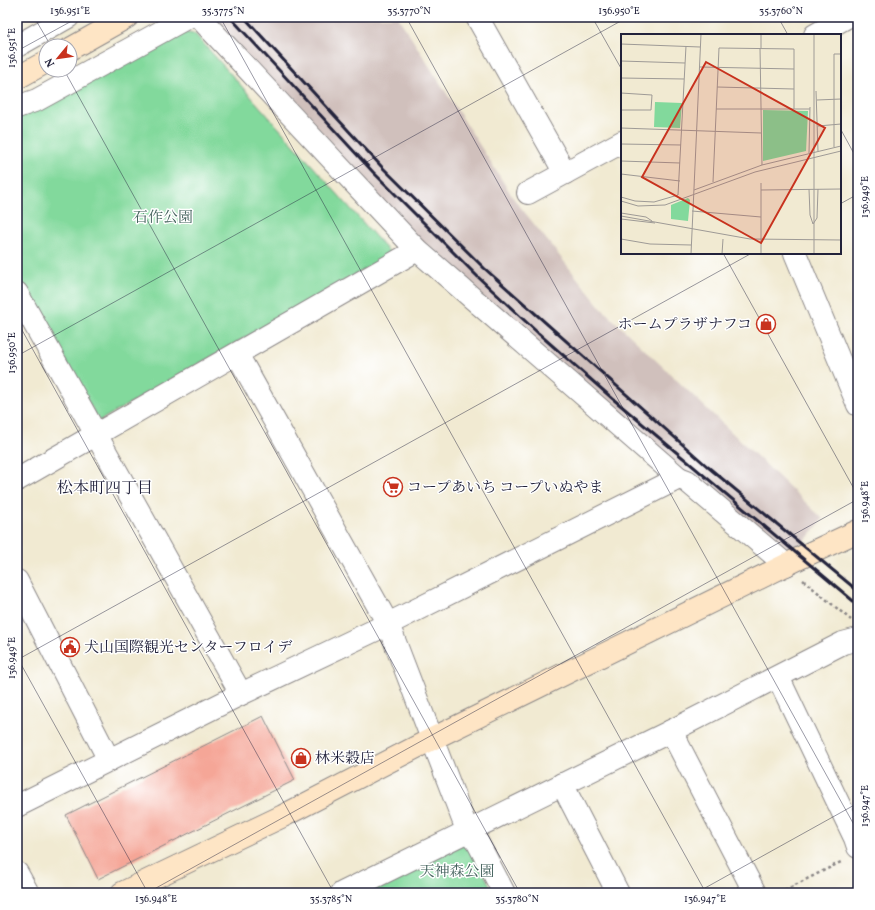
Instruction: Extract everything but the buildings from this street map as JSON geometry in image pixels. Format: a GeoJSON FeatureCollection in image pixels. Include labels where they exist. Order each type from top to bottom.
{"type":"FeatureCollection","features":[{"type":"Feature","properties":{"kind":"street"},"geometry":{"type":"LineString","coordinates":[[17,46],[68,17]]}},
{"type":"Feature","properties":{"kind":"street"},"geometry":{"type":"LineString","coordinates":[[78,45],[127,17]]}},
{"type":"Feature","properties":{"kind":"street"},"geometry":{"type":"LineString","coordinates":[[17,106],[37,100],[188,17]]}},
{"type":"Feature","properties":{"kind":"street"},"geometry":{"type":"LineString","coordinates":[[199,17],[418,250],[679,478],[687,481],[786,566]]}},
{"type":"Feature","properties":{"kind":"street"},"geometry":{"type":"LineString","coordinates":[[477,17],[565,173]]}},
{"type":"Feature","properties":{"kind":"street"},"geometry":{"type":"LineString","coordinates":[[817,34],[847,17]]}},
{"type":"Feature","properties":{"kind":"street"},"geometry":{"type":"LineString","coordinates":[[17,78],[38,66]]}},
{"type":"Feature","properties":{"kind":"street"},"geometry":{"type":"LineString","coordinates":[[528,194],[621,143]]}},
{"type":"Feature","properties":{"kind":"street"},"geometry":{"type":"LineString","coordinates":[[17,480],[418,250]]}},
{"type":"Feature","properties":{"kind":"street"},"geometry":{"type":"LineString","coordinates":[[795,254],[858,405]]}},
{"type":"Feature","properties":{"kind":"street"},"geometry":{"type":"LineString","coordinates":[[17,293],[241,694]]}},
{"type":"Feature","properties":{"kind":"street"},"geometry":{"type":"LineString","coordinates":[[237,354],[388,624],[468,830],[478,843],[504,893]]}},
{"type":"Feature","properties":{"kind":"street"},"geometry":{"type":"LineString","coordinates":[[17,806],[241,694],[388,624],[679,478]]}},
{"type":"Feature","properties":{"kind":"street"},"geometry":{"type":"LineString","coordinates":[[122,893],[283,816],[432,739],[858,531]]}},
{"type":"Feature","properties":{"kind":"street"},"geometry":{"type":"LineString","coordinates":[[17,581],[109,760]]}},
{"type":"Feature","properties":{"kind":"street"},"geometry":{"type":"LineString","coordinates":[[342,893],[778,677],[843,643],[855,630]]}},
{"type":"Feature","properties":{"kind":"street"},"geometry":{"type":"LineString","coordinates":[[778,677],[855,838],[851,853]]}},
{"type":"Feature","properties":{"kind":"street"},"geometry":{"type":"LineString","coordinates":[[671,730],[755,893]]}},
{"type":"Feature","properties":{"kind":"street"},"geometry":{"type":"LineString","coordinates":[[562,784],[618,893]]}},
{"type":"Feature","properties":{"kind":"street"},"geometry":{"type":"LineString","coordinates":[[17,873],[28,893]]}},
{"type":"Feature","properties":{"kind":"path"},"geometry":{"type":"LineString","coordinates":[[786,566],[855,630]]}},
{"type":"Feature","properties":{"kind":"path"},"geometry":{"type":"LineString","coordinates":[[779,893],[851,853]]}},
{"type":"Feature","properties":{"kind":"shaded area"},"geometry":{"type":"Polygon","coordinates":[[[199,17],[398,17],[514,199],[602,309],[823,519],[809,536],[788,557],[417,250],[199,17]]]}},
{"type":"Feature","properties":{"kind":"green space","name":"石作公園"},"geometry":{"type":"Polygon","coordinates":[[[180,32],[195,34],[391,254],[99,421],[17,275],[17,119],[180,32]]]}},
{"type":"Feature","properties":{"kind":"green space","name":"天神森公園"},"geometry":{"type":"Polygon","coordinates":[[[461,844],[470,847],[494,893],[363,893],[461,844]]]}},
{"type":"Feature","properties":{"kind":"railway"},"geometry":{"type":"LineString","coordinates":[[230,17],[373,172],[478,277],[538,333],[613,399],[858,605]]}},
{"type":"Feature","properties":{"kind":"railway"},"geometry":{"type":"LineString","coordinates":[[244,17],[381,166],[484,268],[708,467],[858,591]]}},
{"type":"Feature","properties":{"kind":"place","name":"ホームプラザナフコ"},"geometry":{"type":"Point","coordinates":[766,324]}},
{"type":"Feature","properties":{"kind":"place","name":"コープあいち コープいぬやま"},"geometry":{"type":"Point","coordinates":[393,487]}},
{"type":"Feature","properties":{"kind":"place","name":"犬山国際観光センターフロイデ"},"geometry":{"type":"Point","coordinates":[70,647]}},
{"type":"Feature","properties":{"kind":"place","name":"林米穀店"},"geometry":{"type":"Point","coordinates":[301,758]}},
{"type":"Feature","properties":{"kind":"district","name":"松本町四丁目"},"geometry":{"type":"Point","coordinates":[105,487]}}]}
